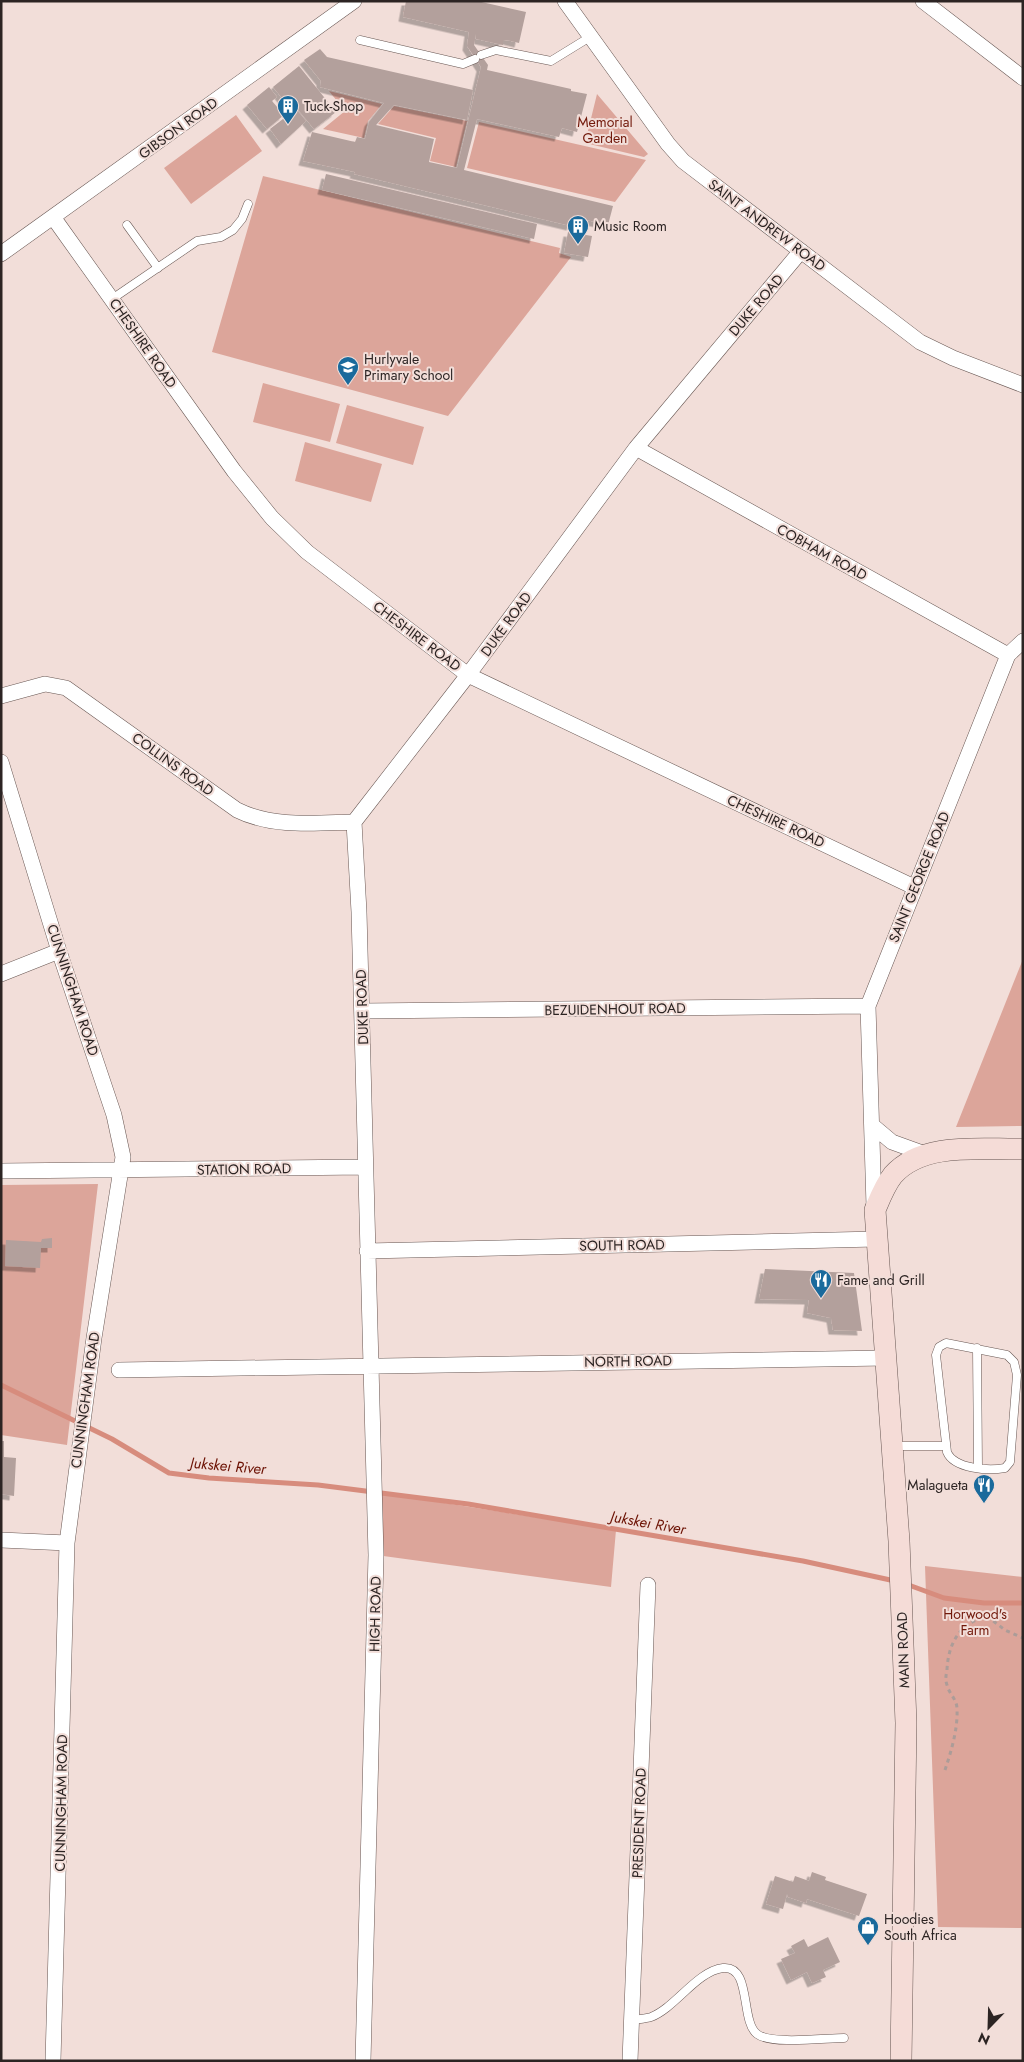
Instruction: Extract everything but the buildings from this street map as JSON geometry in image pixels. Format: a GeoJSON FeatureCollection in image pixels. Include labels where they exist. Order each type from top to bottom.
{"type":"FeatureCollection","features":[{"type":"Feature","properties":{"kind":"main road"},"geometry":{"type":"LineString","coordinates":[[874,1210],[894,1174],[910,1162],[928,1154],[945,1151],[1023,1149]]}},
{"type":"Feature","properties":{"kind":"main road","name":"MAIN ROAD"},"geometry":{"type":"LineString","coordinates":[[874,1210],[900,1541],[906,1723],[900,2061]]}},
{"type":"Feature","properties":{"kind":"main road"},"geometry":{"type":"LineString","coordinates":[[901,2038],[907,2061]]}},
{"type":"Feature","properties":{"kind":"street","name":"GIBSON ROAD"},"geometry":{"type":"LineString","coordinates":[[1,254],[354,1]]}},
{"type":"Feature","properties":{"kind":"street","name":"SAINT ANDREW ROAD"},"geometry":{"type":"LineString","coordinates":[[564,1],[678,156],[920,342],[953,358],[1023,385]]}},
{"type":"Feature","properties":{"kind":"street"},"geometry":{"type":"LineString","coordinates":[[922,1],[1023,78]]}},
{"type":"Feature","properties":{"kind":"street","name":"CHESHIRE ROAD"},"geometry":{"type":"LineString","coordinates":[[54,217],[234,470],[286,534],[468,675],[914,887]]}},
{"type":"Feature","properties":{"kind":"street","name":"DUKE ROAD"},"geometry":{"type":"LineString","coordinates":[[365,1167],[362,1011],[354,822],[468,675],[636,448],[801,251]]}},
{"type":"Feature","properties":{"kind":"street","name":"COBHAM ROAD"},"geometry":{"type":"LineString","coordinates":[[636,448],[1008,655]]}},
{"type":"Feature","properties":{"kind":"street","name":"SAINT GEORGE ROAD"},"geometry":{"type":"LineString","coordinates":[[874,1210],[868,1006],[1008,655],[1023,641]]}},
{"type":"Feature","properties":{"kind":"street","name":"COLLINS ROAD"},"geometry":{"type":"LineString","coordinates":[[1,696],[45,684],[66,688],[230,805],[251,817],[277,822],[354,822]]}},
{"type":"Feature","properties":{"kind":"street","name":"CUNNINGHAM ROAD"},"geometry":{"type":"LineString","coordinates":[[1,762],[59,951],[122,1143],[123,1170],[94,1338],[67,1543],[55,2060]]}},
{"type":"Feature","properties":{"kind":"street"},"geometry":{"type":"LineString","coordinates":[[1,974],[59,951]]}},
{"type":"Feature","properties":{"kind":"street","name":"BEZUIDENHOUT ROAD"},"geometry":{"type":"LineString","coordinates":[[362,1011],[868,1006]]}},
{"type":"Feature","properties":{"kind":"street"},"geometry":{"type":"LineString","coordinates":[[873,1126],[892,1142],[928,1154]]}},
{"type":"Feature","properties":{"kind":"street","name":"STATION ROAD"},"geometry":{"type":"LineString","coordinates":[[1,1171],[365,1167]]}},
{"type":"Feature","properties":{"kind":"street","name":"HIGH ROAD"},"geometry":{"type":"LineString","coordinates":[[364,2061],[376,1555],[365,1167]]}},
{"type":"Feature","properties":{"kind":"street","name":"SOUTH ROAD"},"geometry":{"type":"LineString","coordinates":[[368,1251],[876,1239]]}},
{"type":"Feature","properties":{"kind":"street","name":"NORTH ROAD"},"geometry":{"type":"LineString","coordinates":[[119,1370],[886,1358]]}},
{"type":"Feature","properties":{"kind":"street"},"geometry":{"type":"LineString","coordinates":[[1,1540],[67,1543]]}},
{"type":"Feature","properties":{"kind":"street","name":"PRESIDENT ROAD"},"geometry":{"type":"LineString","coordinates":[[630,2061],[648,1585]]}},
{"type":"Feature","properties":{"kind":"lane"},"geometry":{"type":"LineString","coordinates":[[360,40],[463,64],[496,50],[551,61],[590,37]]}},
{"type":"Feature","properties":{"kind":"lane"},"geometry":{"type":"LineString","coordinates":[[112,299],[197,241],[221,237],[233,230],[242,219],[248,204]]}},
{"type":"Feature","properties":{"kind":"lane"},"geometry":{"type":"LineString","coordinates":[[127,225],[158,268]]}},
{"type":"Feature","properties":{"kind":"lane"},"geometry":{"type":"LineString","coordinates":[[946,1343],[1007,1355],[1014,1362],[1017,1375],[1010,1462],[1005,1468],[995,1470],[956,1463],[950,1459],[946,1446],[936,1355],[939,1347],[946,1343]]}},
{"type":"Feature","properties":{"kind":"lane"},"geometry":{"type":"LineString","coordinates":[[976,1348],[978,1467]]}},
{"type":"Feature","properties":{"kind":"lane"},"geometry":{"type":"LineString","coordinates":[[892,1446],[946,1446]]}},
{"type":"Feature","properties":{"kind":"lane"},"geometry":{"type":"LineString","coordinates":[[632,2020],[656,2014],[694,1984],[714,1971],[724,1968],[732,1969],[740,1978],[751,2027],[756,2034],[772,2039],[844,2038]]}},
{"type":"Feature","properties":{"kind":"path"},"geometry":{"type":"LineString","coordinates":[[945,1770],[957,1718],[956,1699],[947,1686],[946,1680],[948,1656],[957,1635],[977,1619],[988,1617],[1005,1630],[1023,1638]]}},
{"type":"Feature","properties":{"kind":"green space"},"geometry":{"type":"Polygon","coordinates":[[[329,91],[382,104],[368,121],[364,138],[323,129],[345,111],[329,91]]]}},
{"type":"Feature","properties":{"kind":"green space","name":"Memorial Garden"},"geometry":{"type":"Polygon","coordinates":[[[597,94],[648,154],[644,157],[585,143],[597,94]]]}},
{"type":"Feature","properties":{"kind":"green space"},"geometry":{"type":"Polygon","coordinates":[[[394,106],[467,121],[456,167],[430,161],[436,138],[378,124],[394,106]]]}},
{"type":"Feature","properties":{"kind":"green space"},"geometry":{"type":"Polygon","coordinates":[[[236,115],[262,151],[191,204],[164,168],[236,115]]]}},
{"type":"Feature","properties":{"kind":"green space"},"geometry":{"type":"Polygon","coordinates":[[[479,122],[646,160],[615,202],[467,168],[479,122]]]}},
{"type":"Feature","properties":{"kind":"green space"},"geometry":{"type":"Polygon","coordinates":[[[263,176],[560,248],[559,253],[571,257],[448,416],[212,352],[263,176]]]}},
{"type":"Feature","properties":{"kind":"green space"},"geometry":{"type":"Polygon","coordinates":[[[263,383],[340,404],[330,442],[253,422],[263,383]]]}},
{"type":"Feature","properties":{"kind":"green space"},"geometry":{"type":"Polygon","coordinates":[[[347,405],[424,427],[413,465],[336,443],[347,405]]]}},
{"type":"Feature","properties":{"kind":"green space"},"geometry":{"type":"Polygon","coordinates":[[[305,442],[382,464],[371,502],[295,481],[305,442]]]}},
{"type":"Feature","properties":{"kind":"green space"},"geometry":{"type":"Polygon","coordinates":[[[1023,959],[1023,1126],[956,1127],[1023,959]]]}},
{"type":"Feature","properties":{"kind":"green space"},"geometry":{"type":"Polygon","coordinates":[[[98,1184],[67,1445],[1,1435],[1,1185],[98,1184]]]}},
{"type":"Feature","properties":{"kind":"green space"},"geometry":{"type":"Polygon","coordinates":[[[374,1492],[616,1530],[611,1587],[376,1555],[374,1492]]]}},
{"type":"Feature","properties":{"kind":"green space","name":"Horwood's Farm"},"geometry":{"type":"Polygon","coordinates":[[[925,1566],[1023,1577],[1023,1928],[938,1927],[925,1566]]]}},
{"type":"Feature","properties":{"kind":"waterway","name":"Jukskei River"},"geometry":{"type":"LineString","coordinates":[[1,1385],[112,1439],[169,1473],[209,1478],[318,1485],[468,1504],[803,1561],[895,1581]]}},
{"type":"Feature","properties":{"kind":"waterway"},"geometry":{"type":"LineString","coordinates":[[906,1584],[944,1598],[984,1603],[1023,1603]]}},
{"type":"Feature","properties":{"kind":"place","name":"Tuck-Shop"},"geometry":{"type":"Point","coordinates":[288,125]}},
{"type":"Feature","properties":{"kind":"place","name":"Music Room"},"geometry":{"type":"Point","coordinates":[578,245]}},
{"type":"Feature","properties":{"kind":"place","name":"Hurlyvale Primary School"},"geometry":{"type":"Point","coordinates":[348,386]}},
{"type":"Feature","properties":{"kind":"place","name":"Fame and Grill"},"geometry":{"type":"Point","coordinates":[821,1299]}},
{"type":"Feature","properties":{"kind":"place","name":"Malagueta"},"geometry":{"type":"Point","coordinates":[984,1504]}},
{"type":"Feature","properties":{"kind":"place","name":"Hoodies South Africa"},"geometry":{"type":"Point","coordinates":[868,1946]}}]}
